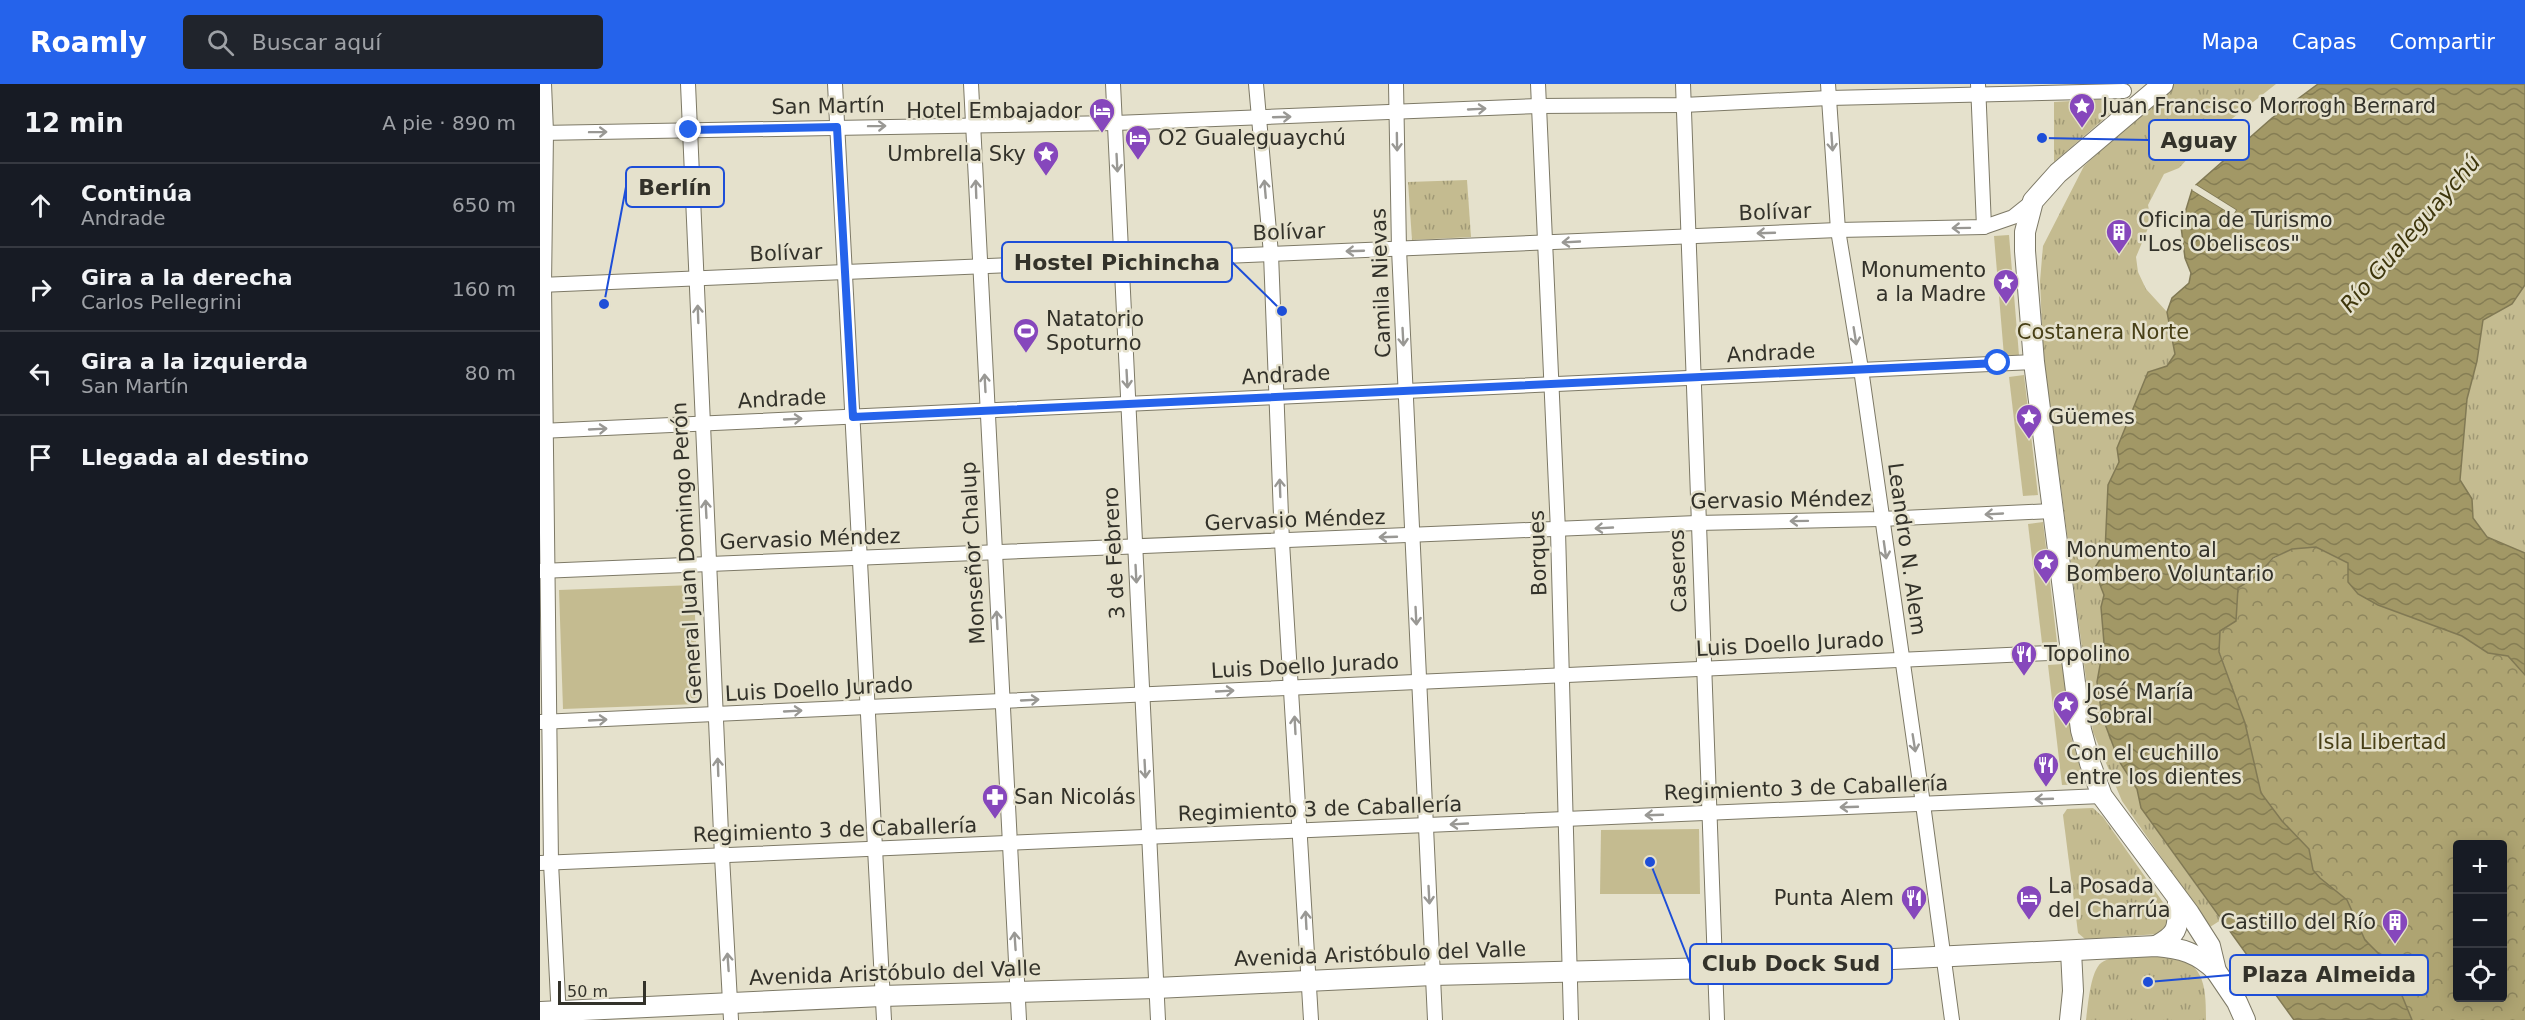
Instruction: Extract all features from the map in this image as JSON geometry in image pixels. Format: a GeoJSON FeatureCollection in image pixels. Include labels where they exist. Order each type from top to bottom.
{"type":"FeatureCollection","features":[{"type":"Feature","properties":{"kind":"main road"},"geometry":{"type":"LineString","coordinates":[[2163,84],[2058,173],[2033,201],[2025,232],[2025,251],[2034,362],[2081,730],[2090,763],[2102,796],[2210,946],[2216,970],[2237,1002],[2245,1020]]}},
{"type":"Feature","properties":{"kind":"main road"},"geometry":{"type":"LineString","coordinates":[[2156,945],[2171,938],[2176,931],[2178,901]]}},
{"type":"Feature","properties":{"kind":"main road","name":"Avenida Aristóbulo del Valle"},"geometry":{"type":"LineString","coordinates":[[552,1014],[731,1012],[882,996],[1156,988],[1433,975],[1714,968],[2156,945],[2188,951],[2203,958],[2216,970]]}},
{"type":"Feature","properties":{"kind":"main road"},"geometry":{"type":"LineString","coordinates":[[2070,1020],[2073,991],[2071,951]]}},
{"type":"Feature","properties":{"kind":"street"},"geometry":{"type":"LineString","coordinates":[[544,84],[542,285],[546,863],[552,1014]]}},
{"type":"Feature","properties":{"kind":"street","name":"General Juan Domingo Perón"},"geometry":{"type":"LineString","coordinates":[[688,84],[731,1012]]}},
{"type":"Feature","properties":{"kind":"street"},"geometry":{"type":"LineString","coordinates":[[835,84],[884,1020]]}},
{"type":"Feature","properties":{"kind":"street","name":"Monseñor Chalup"},"geometry":{"type":"LineString","coordinates":[[971,84],[1019,1020]]}},
{"type":"Feature","properties":{"kind":"street","name":"3 de Febrero"},"geometry":{"type":"LineString","coordinates":[[1113,84],[1158,1020]]}},
{"type":"Feature","properties":{"kind":"street"},"geometry":{"type":"LineString","coordinates":[[1257,84],[1270,254],[1282,542],[1293,688],[1311,1020]]}},
{"type":"Feature","properties":{"kind":"street","name":"Camila Nievas"},"geometry":{"type":"LineString","coordinates":[[1396,84],[1399,249],[1435,1020]]}},
{"type":"Feature","properties":{"kind":"street","name":"Borques"},"geometry":{"type":"LineString","coordinates":[[1538,84],[1558,531],[1571,1020]]}},
{"type":"Feature","properties":{"kind":"street","name":"Caseros"},"geometry":{"type":"LineString","coordinates":[[1683,84],[1697,523],[1717,1020]]}},
{"type":"Feature","properties":{"kind":"street"},"geometry":{"type":"LineString","coordinates":[[2124,87],[2124,116]]}},
{"type":"Feature","properties":{"kind":"street","name":"San Martín"},"geometry":{"type":"LineString","coordinates":[[543,132],[1115,123],[1539,105],[1683,105],[1828,91],[2124,87]]}},
{"type":"Feature","properties":{"kind":"street"},"geometry":{"type":"LineString","coordinates":[[1979,90],[1984,227]]}},
{"type":"Feature","properties":{"kind":"street","name":"Leandro N. Alem"},"geometry":{"type":"LineString","coordinates":[[1828,91],[1838,230],[1861,369],[1952,1020]]}},
{"type":"Feature","properties":{"kind":"street","name":"Bolívar"},"geometry":{"type":"LineString","coordinates":[[542,285],[1838,230],[1984,227],[2013,217],[2033,201]]}},
{"type":"Feature","properties":{"kind":"street","name":"Andrade"},"geometry":{"type":"LineString","coordinates":[[543,431],[2034,362]]}},
{"type":"Feature","properties":{"kind":"street","name":"Gervasio Méndez"},"geometry":{"type":"LineString","coordinates":[[544,571],[1558,531],[1697,523],[1881,519],[2052,511]]}},
{"type":"Feature","properties":{"kind":"street","name":"Luis Doello Jurado"},"geometry":{"type":"LineString","coordinates":[[545,722],[2071,652]]}},
{"type":"Feature","properties":{"kind":"street","name":"Regimiento 3 de Caballería"},"geometry":{"type":"LineString","coordinates":[[546,863],[2102,796]]}},
{"type":"Feature","properties":{"kind":"green space","name":"Costanera Norte"},"geometry":{"type":"Polygon","coordinates":[[[2174,84],[2276,84],[2205,140],[2179,168],[2164,174],[2148,205],[2151,221],[2136,257],[2138,272],[2146,289],[2167,312],[2175,354],[2167,366],[2148,372],[2117,448],[2119,462],[2108,485],[2105,552],[2095,568],[2109,568],[2109,571],[2095,572],[2104,595],[2101,607],[2104,643],[2097,682],[2102,716],[2119,761],[2137,789],[2141,808],[2221,920],[2210,927],[2122,801],[2093,732],[2043,351],[2040,281],[2043,246],[2084,166],[2174,84]]]}},
{"type":"Feature","properties":{"kind":"green space"},"geometry":{"type":"Polygon","coordinates":[[[2108,99],[2114,106],[2113,111],[2054,162],[2054,102],[2108,99]]]}},
{"type":"Feature","properties":{"kind":"green space"},"geometry":{"type":"Polygon","coordinates":[[[1467,180],[1471,237],[1412,240],[1408,182],[1467,180]]]}},
{"type":"Feature","properties":{"kind":"green space"},"geometry":{"type":"Polygon","coordinates":[[[2009,235],[2019,355],[2004,356],[1994,236],[2009,235]]]}},
{"type":"Feature","properties":{"kind":"green space"},"geometry":{"type":"Polygon","coordinates":[[[2525,285],[2525,553],[2487,537],[2473,518],[2472,499],[2460,481],[2467,399],[2477,361],[2483,320],[2512,304],[2525,285]]]}},
{"type":"Feature","properties":{"kind":"green space"},"geometry":{"type":"Polygon","coordinates":[[[2024,375],[2038,495],[2023,496],[2009,377],[2024,375]]]}},
{"type":"Feature","properties":{"kind":"green space"},"geometry":{"type":"Polygon","coordinates":[[[2043,522],[2057,642],[2042,643],[2028,524],[2043,522]]]}},
{"type":"Feature","properties":{"kind":"green space","name":"Isla Libertad"},"geometry":{"type":"Polygon","coordinates":[[[2316,546],[2348,563],[2348,582],[2378,605],[2462,636],[2488,653],[2508,656],[2525,675],[2525,1020],[2412,1020],[2389,964],[2365,940],[2347,900],[2313,870],[2309,849],[2282,821],[2261,793],[2245,723],[2219,651],[2220,631],[2236,621],[2238,588],[2258,575],[2273,559],[2292,549],[2316,546]]]}},
{"type":"Feature","properties":{"kind":"green space"},"geometry":{"type":"Polygon","coordinates":[[[694,585],[698,704],[563,709],[559,590],[694,585]]]}},
{"type":"Feature","properties":{"kind":"green space"},"geometry":{"type":"Polygon","coordinates":[[[2063,664],[2072,740],[2085,784],[2062,785],[2048,665],[2063,664]]]}},
{"type":"Feature","properties":{"kind":"green space"},"geometry":{"type":"Polygon","coordinates":[[[2093,808],[2103,817],[2167,908],[2170,917],[2169,927],[2158,934],[2085,939],[2078,933],[2063,815],[2067,809],[2093,808]]]}},
{"type":"Feature","properties":{"kind":"green space"},"geometry":{"type":"Polygon","coordinates":[[[1699,829],[1700,894],[1600,894],[1601,830],[1699,829]]]}},
{"type":"Feature","properties":{"kind":"green space"},"geometry":{"type":"Polygon","coordinates":[[[2162,955],[2187,962],[2195,968],[2203,985],[2206,1020],[2086,1020],[2091,984],[2099,965],[2104,961],[2119,957],[2162,955]]]}},
{"type":"Feature","properties":{"kind":"water","name":"Río Gualeguaychú"},"geometry":{"type":"Polygon","coordinates":[[[2318,84],[2525,84],[2525,285],[2512,304],[2483,320],[2477,361],[2467,399],[2460,480],[2472,499],[2473,518],[2487,537],[2525,553],[2525,675],[2508,656],[2488,653],[2462,636],[2378,605],[2358,594],[2348,582],[2348,563],[2316,547],[2292,549],[2273,558],[2258,575],[2238,588],[2236,621],[2220,631],[2219,652],[2245,723],[2261,793],[2282,821],[2309,849],[2313,870],[2347,900],[2365,940],[2389,964],[2412,1020],[2294,1020],[2141,808],[2137,789],[2119,761],[2102,716],[2097,682],[2104,643],[2101,607],[2104,595],[2095,572],[2109,570],[2108,568],[2094,569],[2105,552],[2108,485],[2119,462],[2117,448],[2148,372],[2167,366],[2175,354],[2167,312],[2172,298],[2189,283],[2191,273],[2185,258],[2181,226],[2192,190],[2233,215],[2236,210],[2196,185],[2272,118],[2318,84]]]}},
{"type":"Feature","properties":{"kind":"pier"},"geometry":{"type":"Polygon","coordinates":[[[2196,185],[2236,210],[2233,215],[2192,190],[2194,188],[2232,211],[2194,187],[2196,185]]]}},
{"type":"Feature","properties":{"kind":"place","name":"Juan Francisco Morrogh Bernard"},"geometry":{"type":"Point","coordinates":[2082,129]}},
{"type":"Feature","properties":{"kind":"place","name":"Hotel Embajador"},"geometry":{"type":"Point","coordinates":[1102,134]}},
{"type":"Feature","properties":{"kind":"place","name":"Aguay"},"geometry":{"type":"Point","coordinates":[2042,138]}},
{"type":"Feature","properties":{"kind":"place","name":"O2 Gualeguaychú"},"geometry":{"type":"Point","coordinates":[1138,161]}},
{"type":"Feature","properties":{"kind":"place","name":"Umbrella Sky"},"geometry":{"type":"Point","coordinates":[1046,177]}},
{"type":"Feature","properties":{"kind":"place","name":"Oficina de Turismo \"Los Obeliscos\""},"geometry":{"type":"Point","coordinates":[2119,255]}},
{"type":"Feature","properties":{"kind":"place","name":"Berlín"},"geometry":{"type":"Point","coordinates":[604,304]}},
{"type":"Feature","properties":{"kind":"place","name":"Monumento a la Madre"},"geometry":{"type":"Point","coordinates":[2006,305]}},
{"type":"Feature","properties":{"kind":"place","name":"Hostel Pichincha"},"geometry":{"type":"Point","coordinates":[1282,311]}},
{"type":"Feature","properties":{"kind":"place","name":"Natatorio Spoturno"},"geometry":{"type":"Point","coordinates":[1026,354]}},
{"type":"Feature","properties":{"kind":"place","name":"Güemes"},"geometry":{"type":"Point","coordinates":[2029,440]}},
{"type":"Feature","properties":{"kind":"place","name":"Monumento al Bombero Voluntario"},"geometry":{"type":"Point","coordinates":[2046,585]}},
{"type":"Feature","properties":{"kind":"place","name":"Topolino"},"geometry":{"type":"Point","coordinates":[2024,677]}},
{"type":"Feature","properties":{"kind":"place","name":"José María Sobral"},"geometry":{"type":"Point","coordinates":[2066,727]}},
{"type":"Feature","properties":{"kind":"place","name":"Con el cuchillo entre los dientes"},"geometry":{"type":"Point","coordinates":[2046,788]}},
{"type":"Feature","properties":{"kind":"place","name":"San Nicolás"},"geometry":{"type":"Point","coordinates":[995,820]}},
{"type":"Feature","properties":{"kind":"place","name":"Club Dock Sud"},"geometry":{"type":"Point","coordinates":[1650,862]}},
{"type":"Feature","properties":{"kind":"place","name":"Punta Alem"},"geometry":{"type":"Point","coordinates":[1914,921]}},
{"type":"Feature","properties":{"kind":"place","name":"La Posada del Charrúa"},"geometry":{"type":"Point","coordinates":[2029,921]}},
{"type":"Feature","properties":{"kind":"place","name":"Castillo del Río"},"geometry":{"type":"Point","coordinates":[2395,945]}},
{"type":"Feature","properties":{"kind":"place","name":"Plaza Almeida"},"geometry":{"type":"Point","coordinates":[2148,982]}},
{"type":"Feature","properties":{"kind":"route"},"geometry":{"type":"LineString","coordinates":[[689,130],[837,127],[853,417],[1998,363]]}}]}
